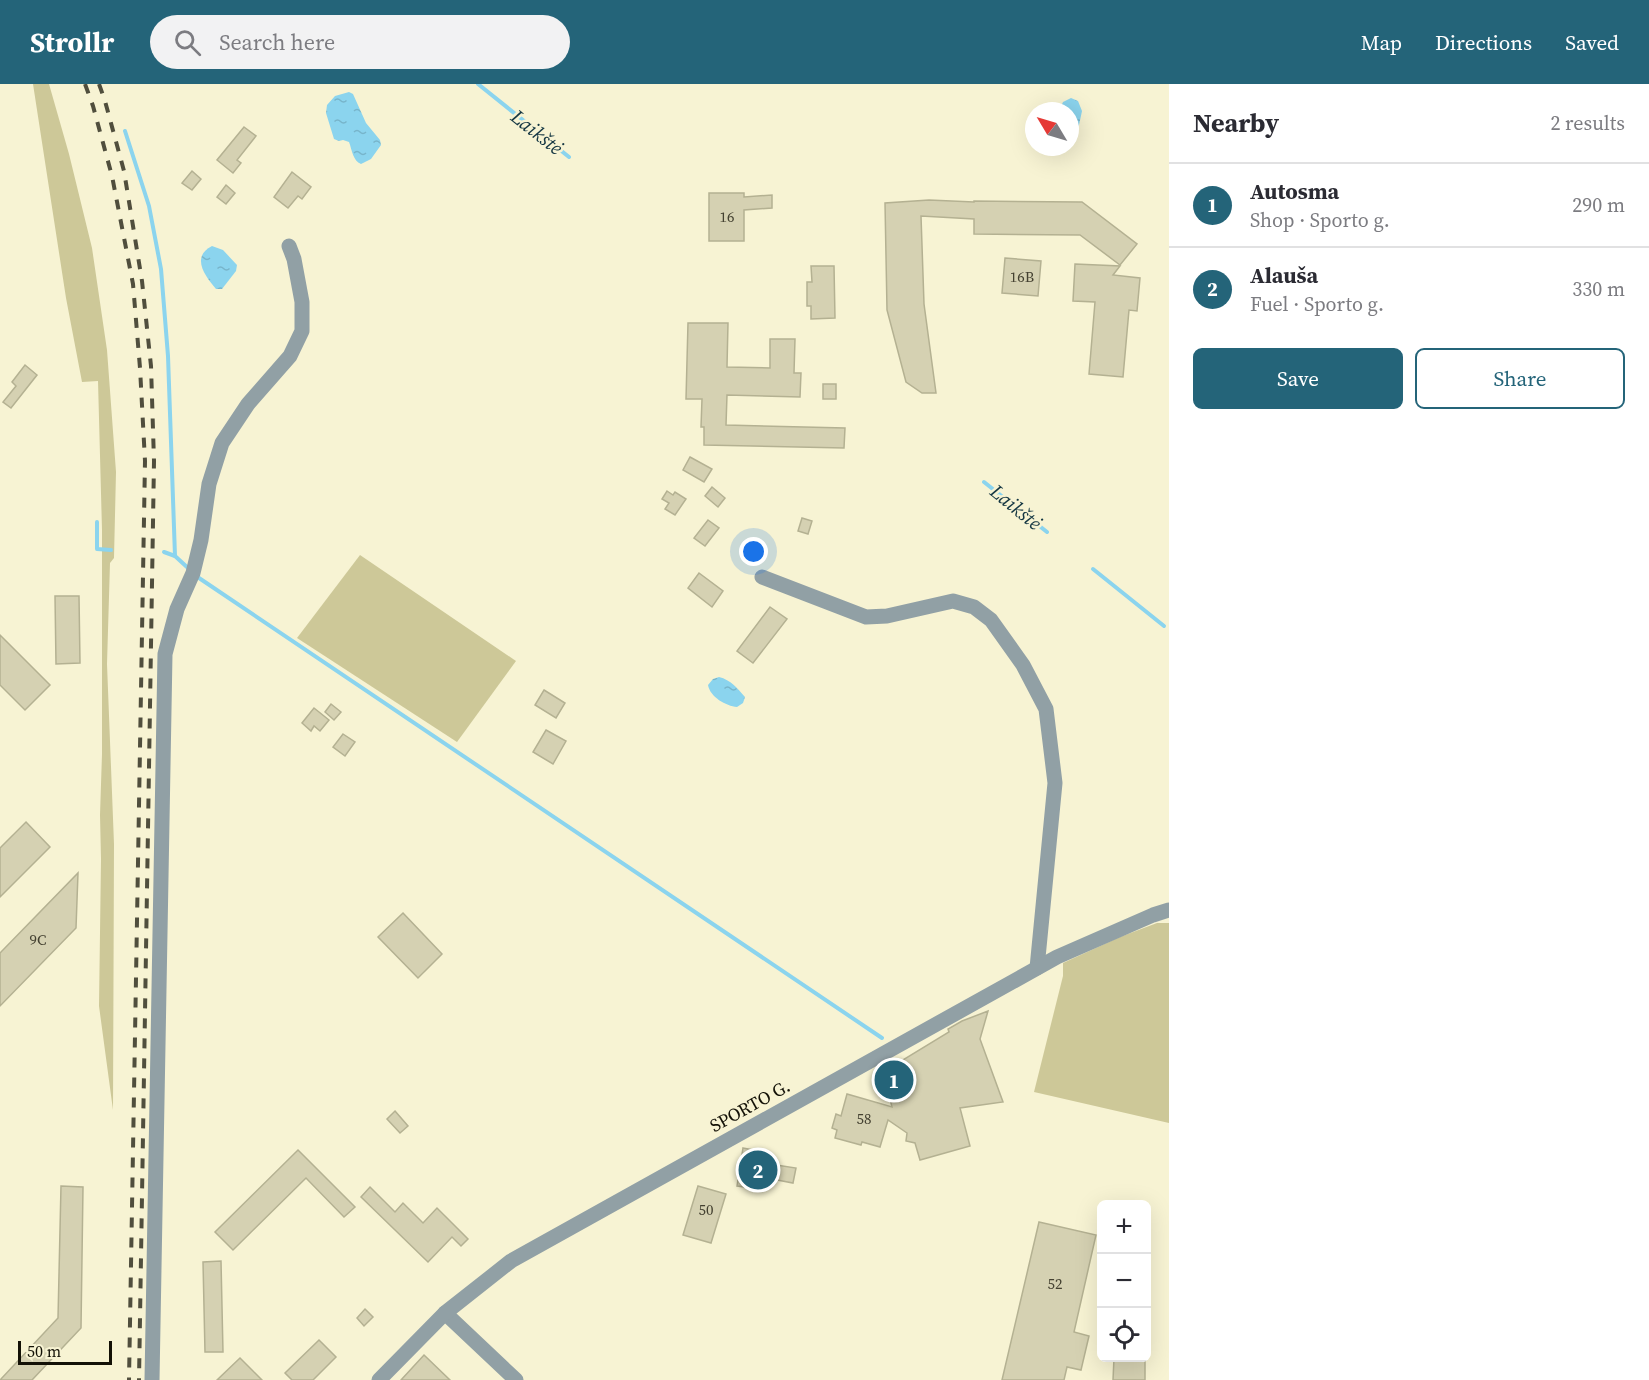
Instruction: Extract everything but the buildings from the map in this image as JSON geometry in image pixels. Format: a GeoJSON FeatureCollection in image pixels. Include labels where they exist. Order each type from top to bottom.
{"type":"FeatureCollection","features":[{"type":"Feature","properties":{"kind":"street"},"geometry":{"type":"LineString","coordinates":[[152,1380],[165,654],[177,609],[193,573],[201,540],[209,484],[222,443],[248,404],[290,356],[302,331],[302,302],[294,259],[289,246]]}},
{"type":"Feature","properties":{"kind":"street"},"geometry":{"type":"LineString","coordinates":[[762,577],[866,617],[887,616],[953,601],[974,607],[991,620],[1023,665],[1046,709],[1055,783],[1037,968]]}},
{"type":"Feature","properties":{"kind":"street","name":"SPORTO G."},"geometry":{"type":"LineString","coordinates":[[380,1380],[446,1314],[511,1261],[1037,968],[1153,915],[1169,910]]}},
{"type":"Feature","properties":{"kind":"street"},"geometry":{"type":"LineString","coordinates":[[446,1314],[516,1380]]}},
{"type":"Feature","properties":{"kind":"shaded area"},"geometry":{"type":"Polygon","coordinates":[[[33,84],[49,84],[69,154],[92,248],[107,350],[116,472],[114,558],[110,563],[107,664],[114,844],[113,1110],[99,1006],[102,530],[98,381],[82,382],[66,298],[33,84]]]}},
{"type":"Feature","properties":{"kind":"shaded area"},"geometry":{"type":"Polygon","coordinates":[[[360,555],[516,661],[457,742],[297,638],[360,555]]]}},
{"type":"Feature","properties":{"kind":"shaded area"},"geometry":{"type":"Polygon","coordinates":[[[1157,923],[1169,923],[1169,1123],[1034,1092],[1063,976],[1063,963],[1157,923]]]}},
{"type":"Feature","properties":{"kind":"water"},"geometry":{"type":"Polygon","coordinates":[[[349,92],[353,94],[366,123],[380,140],[381,145],[371,159],[361,164],[354,158],[349,142],[334,139],[326,113],[327,105],[335,96],[349,92]]]}},
{"type":"Feature","properties":{"kind":"water"},"geometry":{"type":"Polygon","coordinates":[[[1071,98],[1078,102],[1063,102],[1071,98]]]}},
{"type":"Feature","properties":{"kind":"water"},"geometry":{"type":"Polygon","coordinates":[[[1079,104],[1082,111],[1079,125],[1079,104]]]}},
{"type":"Feature","properties":{"kind":"water"},"geometry":{"type":"Polygon","coordinates":[[[212,246],[223,250],[237,265],[236,271],[222,289],[216,289],[202,267],[202,256],[212,246]]]}},
{"type":"Feature","properties":{"kind":"water"},"geometry":{"type":"Polygon","coordinates":[[[719,677],[730,682],[739,690],[745,697],[743,703],[737,707],[715,697],[708,685],[713,679],[719,677]]]}},
{"type":"Feature","properties":{"kind":"waterway","name":"Laikštė"},"geometry":{"type":"LineString","coordinates":[[478,84],[569,157]]}},
{"type":"Feature","properties":{"kind":"waterway"},"geometry":{"type":"LineString","coordinates":[[125,131],[149,206],[161,269],[168,356],[175,556]]}},
{"type":"Feature","properties":{"kind":"waterway","name":"Laikštė"},"geometry":{"type":"LineString","coordinates":[[984,482],[1047,532]]}},
{"type":"Feature","properties":{"kind":"waterway"},"geometry":{"type":"LineString","coordinates":[[97,522],[97,549],[111,550]]}},
{"type":"Feature","properties":{"kind":"waterway"},"geometry":{"type":"LineString","coordinates":[[164,552],[175,556],[188,568]]}},
{"type":"Feature","properties":{"kind":"waterway","name":"Laikštė"},"geometry":{"type":"LineString","coordinates":[[1093,569],[1164,626]]}},
{"type":"Feature","properties":{"kind":"waterway"},"geometry":{"type":"LineString","coordinates":[[199,578],[882,1038]]}},
{"type":"Feature","properties":{"kind":"railway"},"geometry":{"type":"LineString","coordinates":[[85,84],[112,176],[133,284],[145,461],[129,1380]]}},
{"type":"Feature","properties":{"kind":"railway"},"geometry":{"type":"LineString","coordinates":[[99,84],[124,171],[142,281],[151,366],[154,461],[139,1380]]}},
{"type":"Feature","properties":{"kind":"place","name":"Autosma"},"geometry":{"type":"Point","coordinates":[894,1080]}},
{"type":"Feature","properties":{"kind":"place","name":"Alauša"},"geometry":{"type":"Point","coordinates":[758,1170]}}]}
